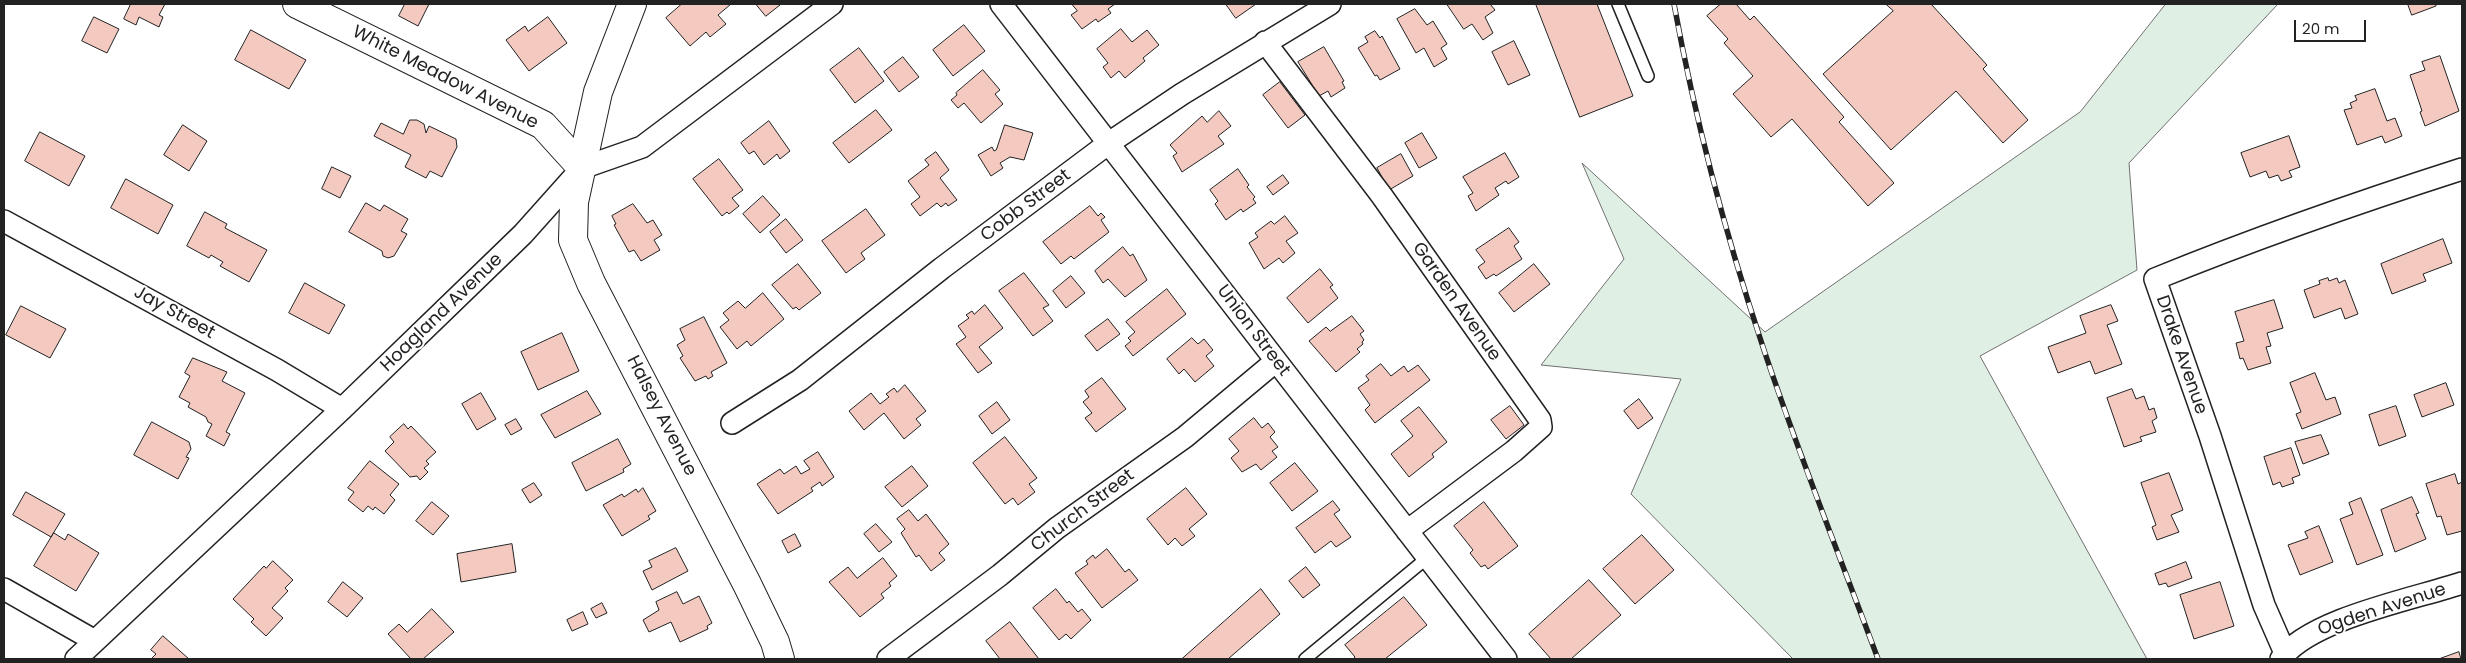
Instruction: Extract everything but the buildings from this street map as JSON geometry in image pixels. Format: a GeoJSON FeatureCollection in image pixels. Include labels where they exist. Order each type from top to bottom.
{"type":"FeatureCollection","features":[{"type":"Feature","properties":{"kind":"main road","name":"White Meadow Avenue"},"geometry":{"type":"LineString","coordinates":[[296,4],[543,125],[582,168]]}},
{"type":"Feature","properties":{"kind":"main road","name":"Halsey Avenue"},"geometry":{"type":"LineString","coordinates":[[632,4],[598,92],[574,202],[573,240],[591,283],[748,584],[775,642],[780,659]]}},
{"type":"Feature","properties":{"kind":"street","name":"Hoagland Avenue"},"geometry":{"type":"LineString","coordinates":[[76,659],[342,409],[523,234],[582,168],[642,147],[832,4]]}},
{"type":"Feature","properties":{"kind":"street","name":"Union Street"},"geometry":{"type":"LineString","coordinates":[[1000,4],[1506,659]]}},
{"type":"Feature","properties":{"kind":"street","name":"Cobb Street"},"geometry":{"type":"LineString","coordinates":[[732,423],[800,380],[942,268],[1108,143],[1265,42],[1330,4]]}},
{"type":"Feature","properties":{"kind":"street","name":"Garden Avenue"},"geometry":{"type":"LineString","coordinates":[[1265,42],[1387,204],[1540,420],[1541,427],[1514,451],[1407,531]]}},
{"type":"Feature","properties":{"kind":"street","name":"Drake Avenue"},"geometry":{"type":"LineString","coordinates":[[2283,656],[2261,596],[2210,436],[2155,279],[2200,260],[2396,190],[2462,169]]}},
{"type":"Feature","properties":{"kind":"street","name":"Jay Street"},"geometry":{"type":"LineString","coordinates":[[4,221],[277,370],[342,409]]}},
{"type":"Feature","properties":{"kind":"street","name":"Church Street"},"geometry":{"type":"LineString","coordinates":[[888,659],[1000,575],[1064,522],[1184,437],[1276,361]]}},
{"type":"Feature","properties":{"kind":"street","name":"Ogden Avenue"},"geometry":{"type":"LineString","coordinates":[[2283,656],[2316,630],[2462,583]]}},
{"type":"Feature","properties":{"kind":"street"},"geometry":{"type":"LineString","coordinates":[[4,590],[95,640]]}},
{"type":"Feature","properties":{"kind":"lane"},"geometry":{"type":"LineString","coordinates":[[1618,4],[1648,76]]}},
{"type":"Feature","properties":{"kind":"lane"},"geometry":{"type":"LineString","coordinates":[[1305,659],[1427,558]]}},
{"type":"Feature","properties":{"kind":"green space"},"geometry":{"type":"Polygon","coordinates":[[[2166,4],[2278,4],[2129,163],[2137,270],[1980,356],[2147,659],[1793,659],[1631,494],[1681,379],[1541,365],[1624,259],[1582,163],[1765,332],[2080,112],[2166,4]]]}},
{"type":"Feature","properties":{"kind":"railway"},"geometry":{"type":"LineString","coordinates":[[1674,4],[1701,133],[1723,218],[1748,302],[1789,423],[1878,659]]}}]}
